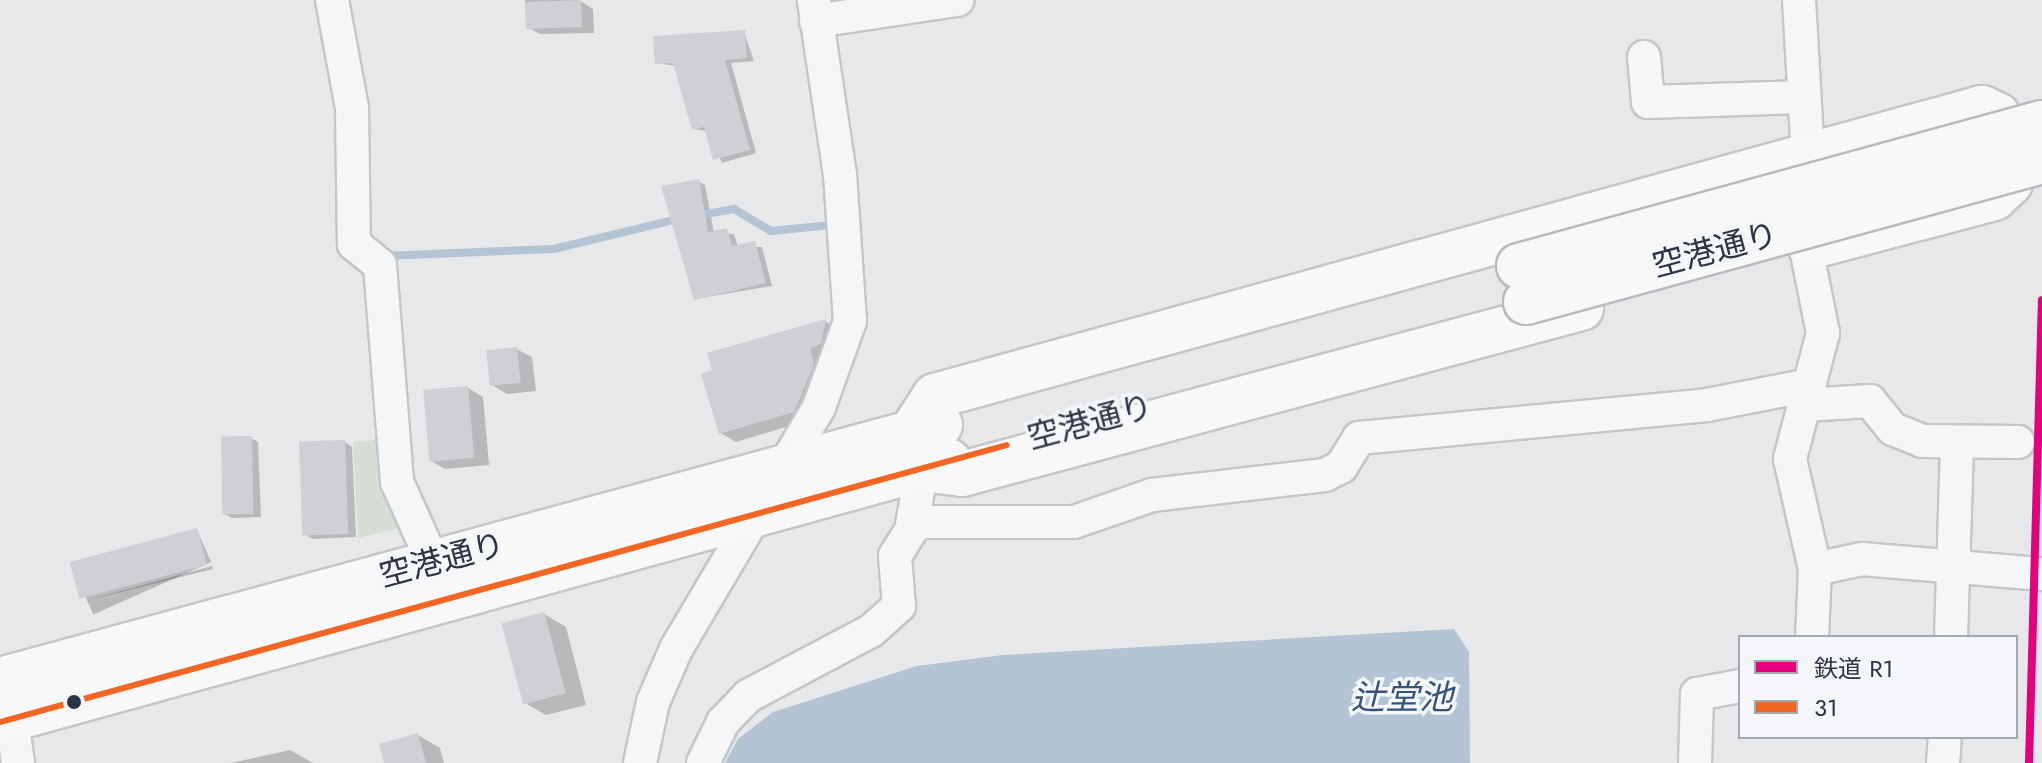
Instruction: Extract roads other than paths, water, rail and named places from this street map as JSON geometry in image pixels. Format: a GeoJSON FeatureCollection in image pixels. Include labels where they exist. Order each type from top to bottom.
{"type":"FeatureCollection","features":[{"type":"Feature","properties":{"kind":"highway"},"geometry":{"type":"LineString","coordinates":[[1982,108],[1997,115],[2010,183],[1994,198],[962,474],[916,451],[935,396],[1808,156],[1982,108]]}},
{"type":"Feature","properties":{"kind":"highway","name":"空港通り"},"geometry":{"type":"LineString","coordinates":[[4,707],[748,517],[916,451],[1522,284],[2042,123]]}},
{"type":"Feature","properties":{"kind":"highway","name":"空港通り"},"geometry":{"type":"LineString","coordinates":[[1522,284],[2042,161]]}},
{"type":"Feature","properties":{"kind":"highway","name":"空港通り"},"geometry":{"type":"LineString","coordinates":[[4,707],[433,562],[781,467],[916,451]]}},
{"type":"Feature","properties":{"kind":"street"},"geometry":{"type":"LineString","coordinates":[[332,0],[352,108],[354,244],[380,265],[397,482],[433,562]]}},
{"type":"Feature","properties":{"kind":"street"},"geometry":{"type":"LineString","coordinates":[[640,763],[659,689],[748,517],[819,407],[850,321],[840,175],[815,11],[957,0]]}},
{"type":"Feature","properties":{"kind":"street"},"geometry":{"type":"LineString","coordinates":[[1799,0],[1808,156]]}},
{"type":"Feature","properties":{"kind":"street"},"geometry":{"type":"LineString","coordinates":[[1644,57],[1648,102],[1804,97]]}},
{"type":"Feature","properties":{"kind":"street"},"geometry":{"type":"LineString","coordinates":[[1806,248],[1823,333],[1790,459],[1815,569],[1812,635]]}},
{"type":"Feature","properties":{"kind":"street"},"geometry":{"type":"LineString","coordinates":[[913,522],[1074,522],[1152,495],[1325,475],[1341,467],[1359,438],[1807,395],[1870,401],[1893,429],[1957,444],[2018,442]]}},
{"type":"Feature","properties":{"kind":"street"},"geometry":{"type":"LineString","coordinates":[[1951,635],[1956,565],[1957,444]]}},
{"type":"Feature","properties":{"kind":"street"},"geometry":{"type":"LineString","coordinates":[[703,763],[723,722],[748,696],[871,631],[899,606],[895,556],[913,522],[916,451]]}},
{"type":"Feature","properties":{"kind":"street"},"geometry":{"type":"LineString","coordinates":[[1815,569],[1862,559],[2042,574]]}},
{"type":"Feature","properties":{"kind":"street"},"geometry":{"type":"LineString","coordinates":[[1695,763],[1697,694],[1738,686]]}},
{"type":"Feature","properties":{"kind":"street"},"geometry":{"type":"LineString","coordinates":[[4,707],[18,763]]}},
{"type":"Feature","properties":{"kind":"street"},"geometry":{"type":"LineString","coordinates":[[1943,763],[1945,739]]}},
{"type":"Feature","properties":{"kind":"water","name":"辻堂池"},"geometry":{"type":"Polygon","coordinates":[[[1454,629],[1469,652],[1470,763],[725,763],[738,739],[773,712],[917,666],[1003,655],[1454,629]]]}},
{"type":"Feature","properties":{"kind":"waterway"},"geometry":{"type":"LineString","coordinates":[[695,216],[734,209],[771,231],[831,225]]}},
{"type":"Feature","properties":{"kind":"waterway"},"geometry":{"type":"LineString","coordinates":[[384,256],[554,249],[682,218]]}},
{"type":"Feature","properties":{"kind":"rail line","name":"R1"},"geometry":{"type":"LineString","coordinates":[[2029,763],[2042,300]]}}]}
